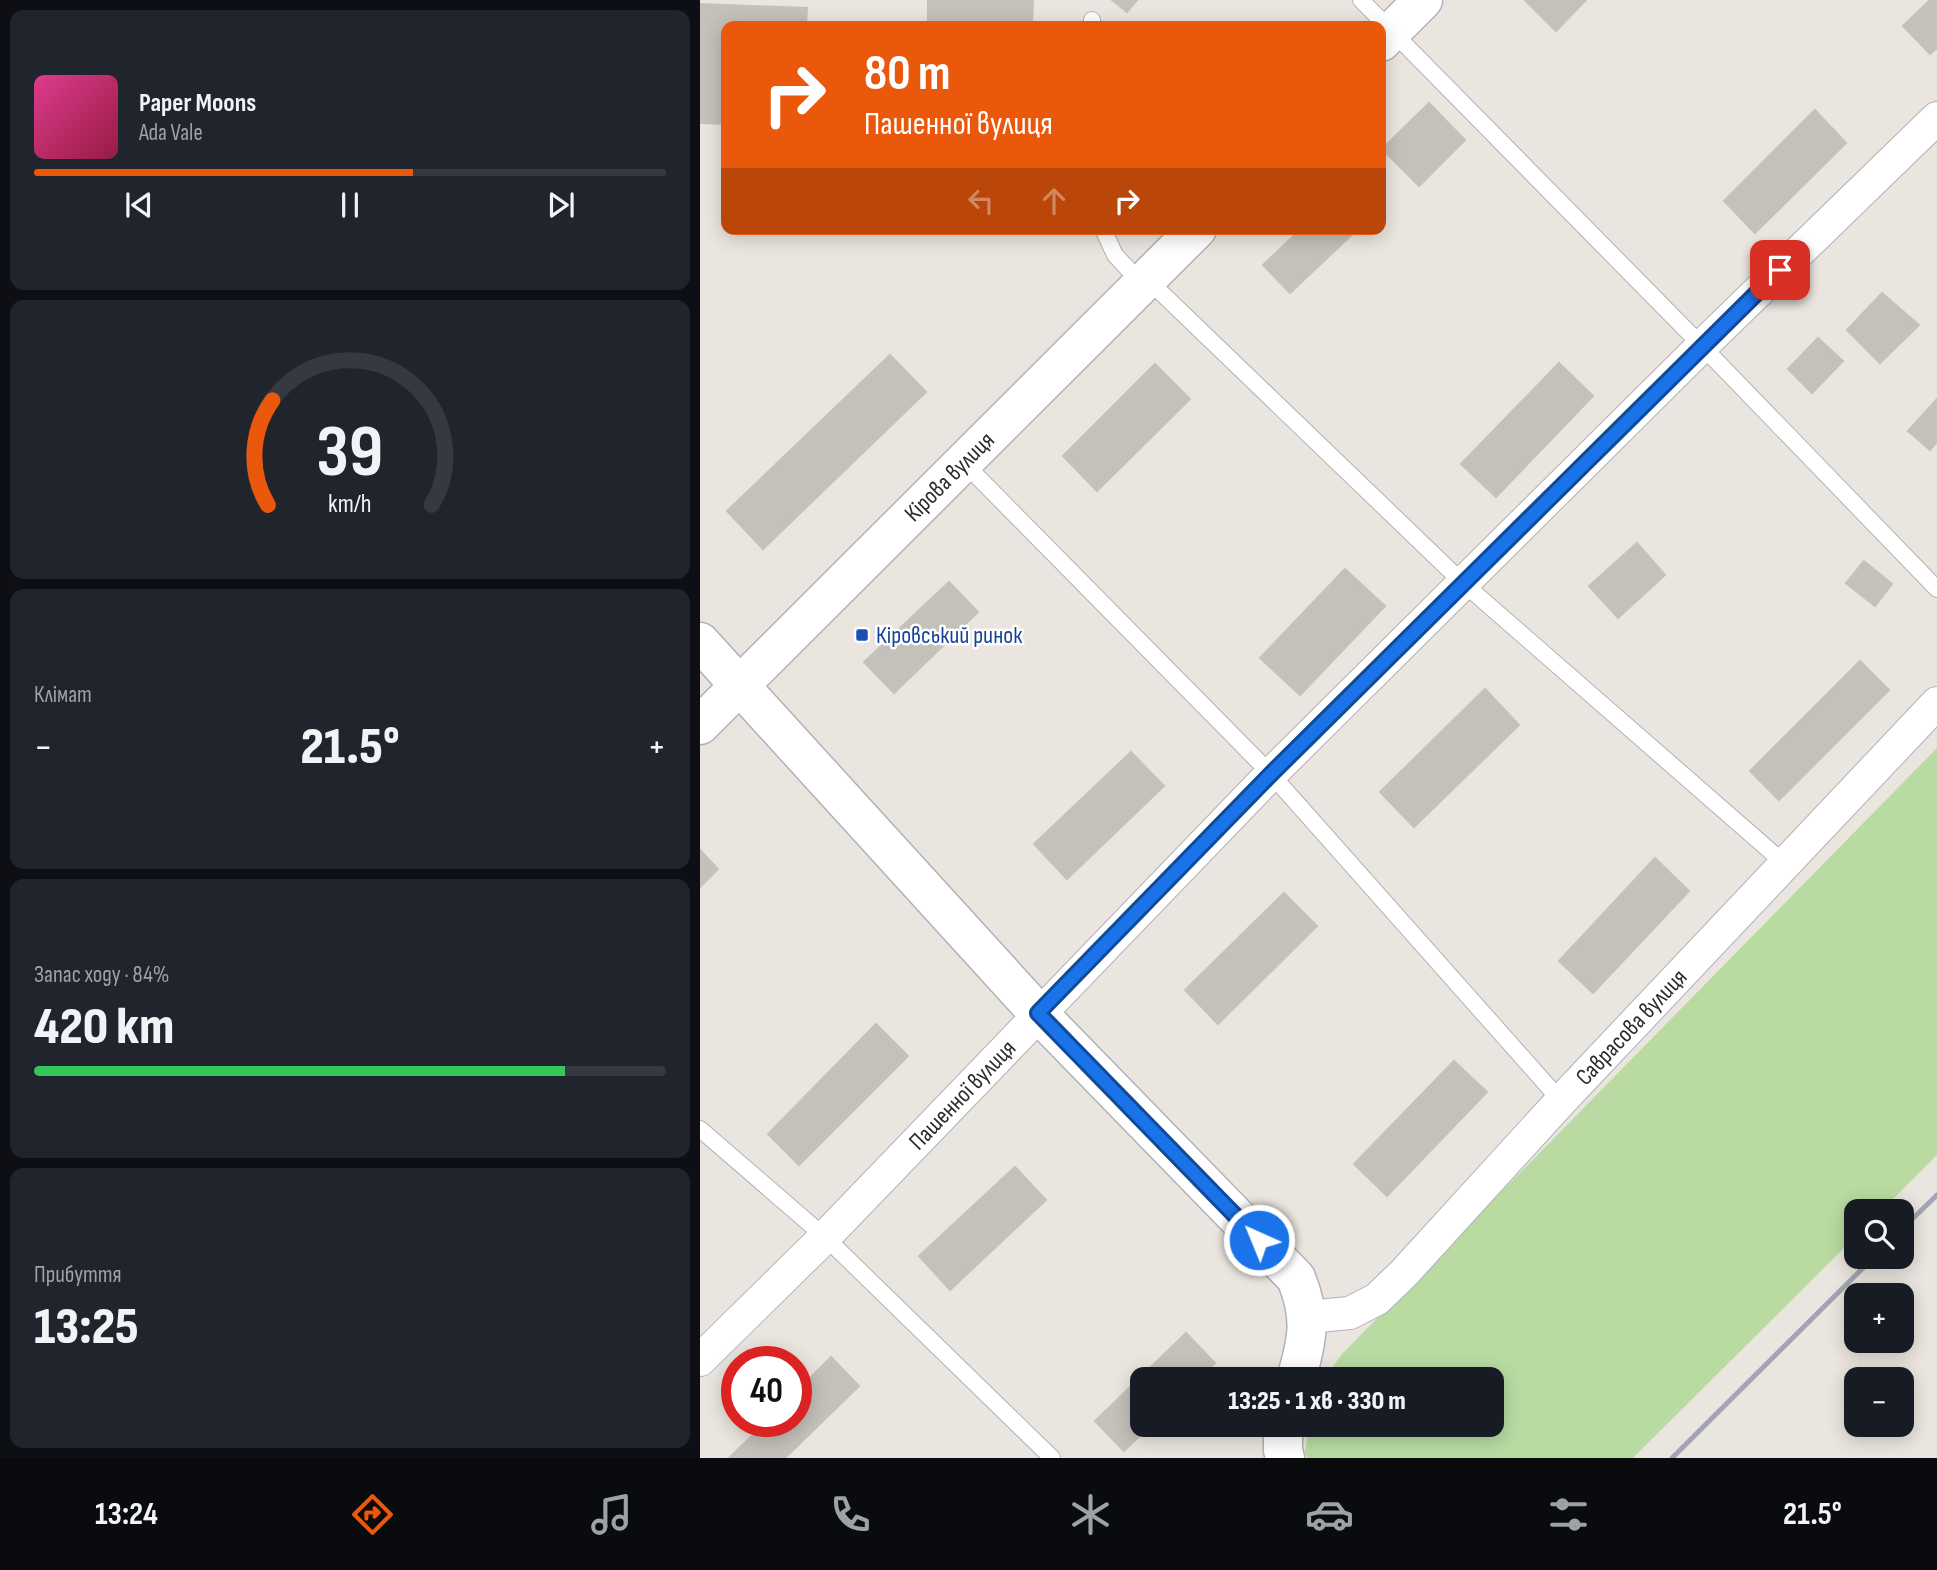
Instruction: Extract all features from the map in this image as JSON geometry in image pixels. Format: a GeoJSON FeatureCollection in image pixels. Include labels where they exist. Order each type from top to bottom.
{"type":"FeatureCollection","features":[{"type":"Feature","properties":{"kind":"street"},"geometry":{"type":"LineString","coordinates":[[1386,37],[1423,0]]}},
{"type":"Feature","properties":{"kind":"street","name":"Пашенної вулиця"},"geometry":{"type":"LineString","coordinates":[[700,1360],[825,1237],[1038,1013],[1462,582],[1937,118]]}},
{"type":"Feature","properties":{"kind":"street","name":"Кірова вулиця"},"geometry":{"type":"LineString","coordinates":[[700,725],[1191,235]]}},
{"type":"Feature","properties":{"kind":"street"},"geometry":{"type":"LineString","coordinates":[[700,642],[1038,1013],[1296,1278],[1306,1301],[1307,1317],[1305,1347],[1299,1367]]}},
{"type":"Feature","properties":{"kind":"street","name":"Саврасова вулиця"},"geometry":{"type":"LineString","coordinates":[[1307,1317],[1350,1313],[1377,1299],[1404,1273],[1561,1101],[1937,703]]}},
{"type":"Feature","properties":{"kind":"street"},"geometry":{"type":"LineString","coordinates":[[1283,1437],[1285,1458]]}},
{"type":"Feature","properties":{"kind":"lane"},"geometry":{"type":"LineString","coordinates":[[1361,0],[1375,21]]}},
{"type":"Feature","properties":{"kind":"lane"},"geometry":{"type":"LineString","coordinates":[[1386,37],[1702,346],[1937,589]]}},
{"type":"Feature","properties":{"kind":"lane"},"geometry":{"type":"LineString","coordinates":[[1106,235],[1115,255],[1462,582],[1784,863]]}},
{"type":"Feature","properties":{"kind":"lane"},"geometry":{"type":"LineString","coordinates":[[963,462],[1271,774],[1561,1101]]}},
{"type":"Feature","properties":{"kind":"lane"},"geometry":{"type":"LineString","coordinates":[[700,1129],[825,1237],[1052,1458]]}},
{"type":"Feature","properties":{"kind":"green space"},"geometry":{"type":"Polygon","coordinates":[[[1937,748],[1937,1155],[1893,1199],[1844,1199],[1844,1248],[1633,1458],[1307,1458],[1307,1437],[1504,1437],[1504,1367],[1333,1367],[1342,1354],[1937,748]]]}},
{"type":"Feature","properties":{"kind":"building"},"geometry":{"type":"Polygon","coordinates":[[[928,0],[1033,0],[1032,21],[928,21],[928,0]]]}},
{"type":"Feature","properties":{"kind":"building"},"geometry":{"type":"Polygon","coordinates":[[[1112,0],[1137,0],[1127,12],[1112,0]]]}},
{"type":"Feature","properties":{"kind":"building"},"geometry":{"type":"Polygon","coordinates":[[[1525,0],[1586,0],[1556,31],[1525,0]]]}},
{"type":"Feature","properties":{"kind":"building"},"geometry":{"type":"Polygon","coordinates":[[[1930,0],[1937,0],[1937,48],[1930,54],[1903,26],[1930,0]]]}},
{"type":"Feature","properties":{"kind":"building"},"geometry":{"type":"Polygon","coordinates":[[[700,4],[807,8],[806,21],[721,21],[721,124],[700,123],[700,4]]]}},
{"type":"Feature","properties":{"kind":"building"},"geometry":{"type":"Polygon","coordinates":[[[1429,103],[1465,140],[1419,186],[1386,153],[1386,145],[1429,103]]]}},
{"type":"Feature","properties":{"kind":"building"},"geometry":{"type":"Polygon","coordinates":[[[1815,110],[1846,143],[1755,233],[1724,201],[1815,110]]]}},
{"type":"Feature","properties":{"kind":"building"},"geometry":{"type":"Polygon","coordinates":[[[1295,235],[1352,235],[1290,293],[1263,265],[1295,235]]]}},
{"type":"Feature","properties":{"kind":"building"},"geometry":{"type":"Polygon","coordinates":[[[1882,293],[1919,325],[1880,363],[1847,330],[1882,293]]]}},
{"type":"Feature","properties":{"kind":"building"},"geometry":{"type":"Polygon","coordinates":[[[1818,338],[1843,361],[1812,393],[1788,369],[1818,338]]]}},
{"type":"Feature","properties":{"kind":"building"},"geometry":{"type":"Polygon","coordinates":[[[890,355],[926,392],[763,549],[727,511],[890,355]]]}},
{"type":"Feature","properties":{"kind":"building"},"geometry":{"type":"Polygon","coordinates":[[[1559,363],[1593,396],[1496,497],[1461,464],[1559,363]]]}},
{"type":"Feature","properties":{"kind":"building"},"geometry":{"type":"Polygon","coordinates":[[[1155,364],[1190,399],[1097,491],[1063,456],[1155,364]]]}},
{"type":"Feature","properties":{"kind":"building"},"geometry":{"type":"Polygon","coordinates":[[[1937,399],[1937,442],[1930,450],[1908,431],[1937,399]]]}},
{"type":"Feature","properties":{"kind":"building"},"geometry":{"type":"Polygon","coordinates":[[[1637,543],[1665,575],[1618,618],[1589,586],[1637,543]]]}},
{"type":"Feature","properties":{"kind":"building"},"geometry":{"type":"Polygon","coordinates":[[[1864,561],[1892,584],[1875,606],[1846,583],[1864,561]]]}},
{"type":"Feature","properties":{"kind":"building"},"geometry":{"type":"Polygon","coordinates":[[[1345,569],[1385,606],[1300,695],[1260,658],[1345,569]]]}},
{"type":"Feature","properties":{"kind":"building"},"geometry":{"type":"Polygon","coordinates":[[[949,582],[978,612],[894,693],[864,662],[949,582]]]}},
{"type":"Feature","properties":{"kind":"building"},"geometry":{"type":"Polygon","coordinates":[[[1860,661],[1889,690],[1779,800],[1750,771],[1860,661]]]}},
{"type":"Feature","properties":{"kind":"building"},"geometry":{"type":"Polygon","coordinates":[[[1485,689],[1519,725],[1414,827],[1380,792],[1485,689]]]}},
{"type":"Feature","properties":{"kind":"building"},"geometry":{"type":"Polygon","coordinates":[[[1131,752],[1164,786],[1067,879],[1034,844],[1131,752]]]}},
{"type":"Feature","properties":{"kind":"building"},"geometry":{"type":"Polygon","coordinates":[[[700,850],[718,869],[700,887],[700,850]]]}},
{"type":"Feature","properties":{"kind":"building"},"geometry":{"type":"Polygon","coordinates":[[[1655,858],[1689,891],[1593,993],[1559,961],[1655,858]]]}},
{"type":"Feature","properties":{"kind":"building"},"geometry":{"type":"Polygon","coordinates":[[[1284,893],[1317,926],[1218,1024],[1185,990],[1284,893]]]}},
{"type":"Feature","properties":{"kind":"building"},"geometry":{"type":"Polygon","coordinates":[[[876,1024],[908,1056],[799,1165],[768,1134],[876,1024]]]}},
{"type":"Feature","properties":{"kind":"building"},"geometry":{"type":"Polygon","coordinates":[[[1454,1061],[1487,1092],[1387,1196],[1354,1164],[1454,1061]]]}},
{"type":"Feature","properties":{"kind":"building"},"geometry":{"type":"Polygon","coordinates":[[[1015,1167],[1046,1200],[950,1290],[919,1256],[1015,1167]]]}},
{"type":"Feature","properties":{"kind":"building"},"geometry":{"type":"Polygon","coordinates":[[[1186,1333],[1215,1363],[1211,1367],[1151,1367],[1186,1333]]]}},
{"type":"Feature","properties":{"kind":"building"},"geometry":{"type":"Polygon","coordinates":[[[831,1357],[859,1386],[812,1432],[812,1376],[831,1357]]]}},
{"type":"Feature","properties":{"kind":"building"},"geometry":{"type":"Polygon","coordinates":[[[1130,1387],[1130,1437],[1139,1437],[1124,1451],[1095,1421],[1130,1387]]]}},
{"type":"Feature","properties":{"kind":"building"},"geometry":{"type":"Polygon","coordinates":[[[751,1437],[807,1437],[785,1458],[729,1458],[751,1437]]]}},
{"type":"Feature","properties":{"kind":"railway"},"geometry":{"type":"LineString","coordinates":[[1914,1217],[1937,1195]]}},
{"type":"Feature","properties":{"kind":"railway"},"geometry":{"type":"LineString","coordinates":[[1672,1458],[1862,1269]]}},
{"type":"Feature","properties":{"kind":"place","name":"Кіровський ринок"},"geometry":{"type":"Point","coordinates":[862,635]}},
{"type":"Feature","properties":{"kind":"route"},"geometry":{"type":"LineString","coordinates":[[1259,1240],[1038,1013],[1271,774],[1780,270]]}}]}
